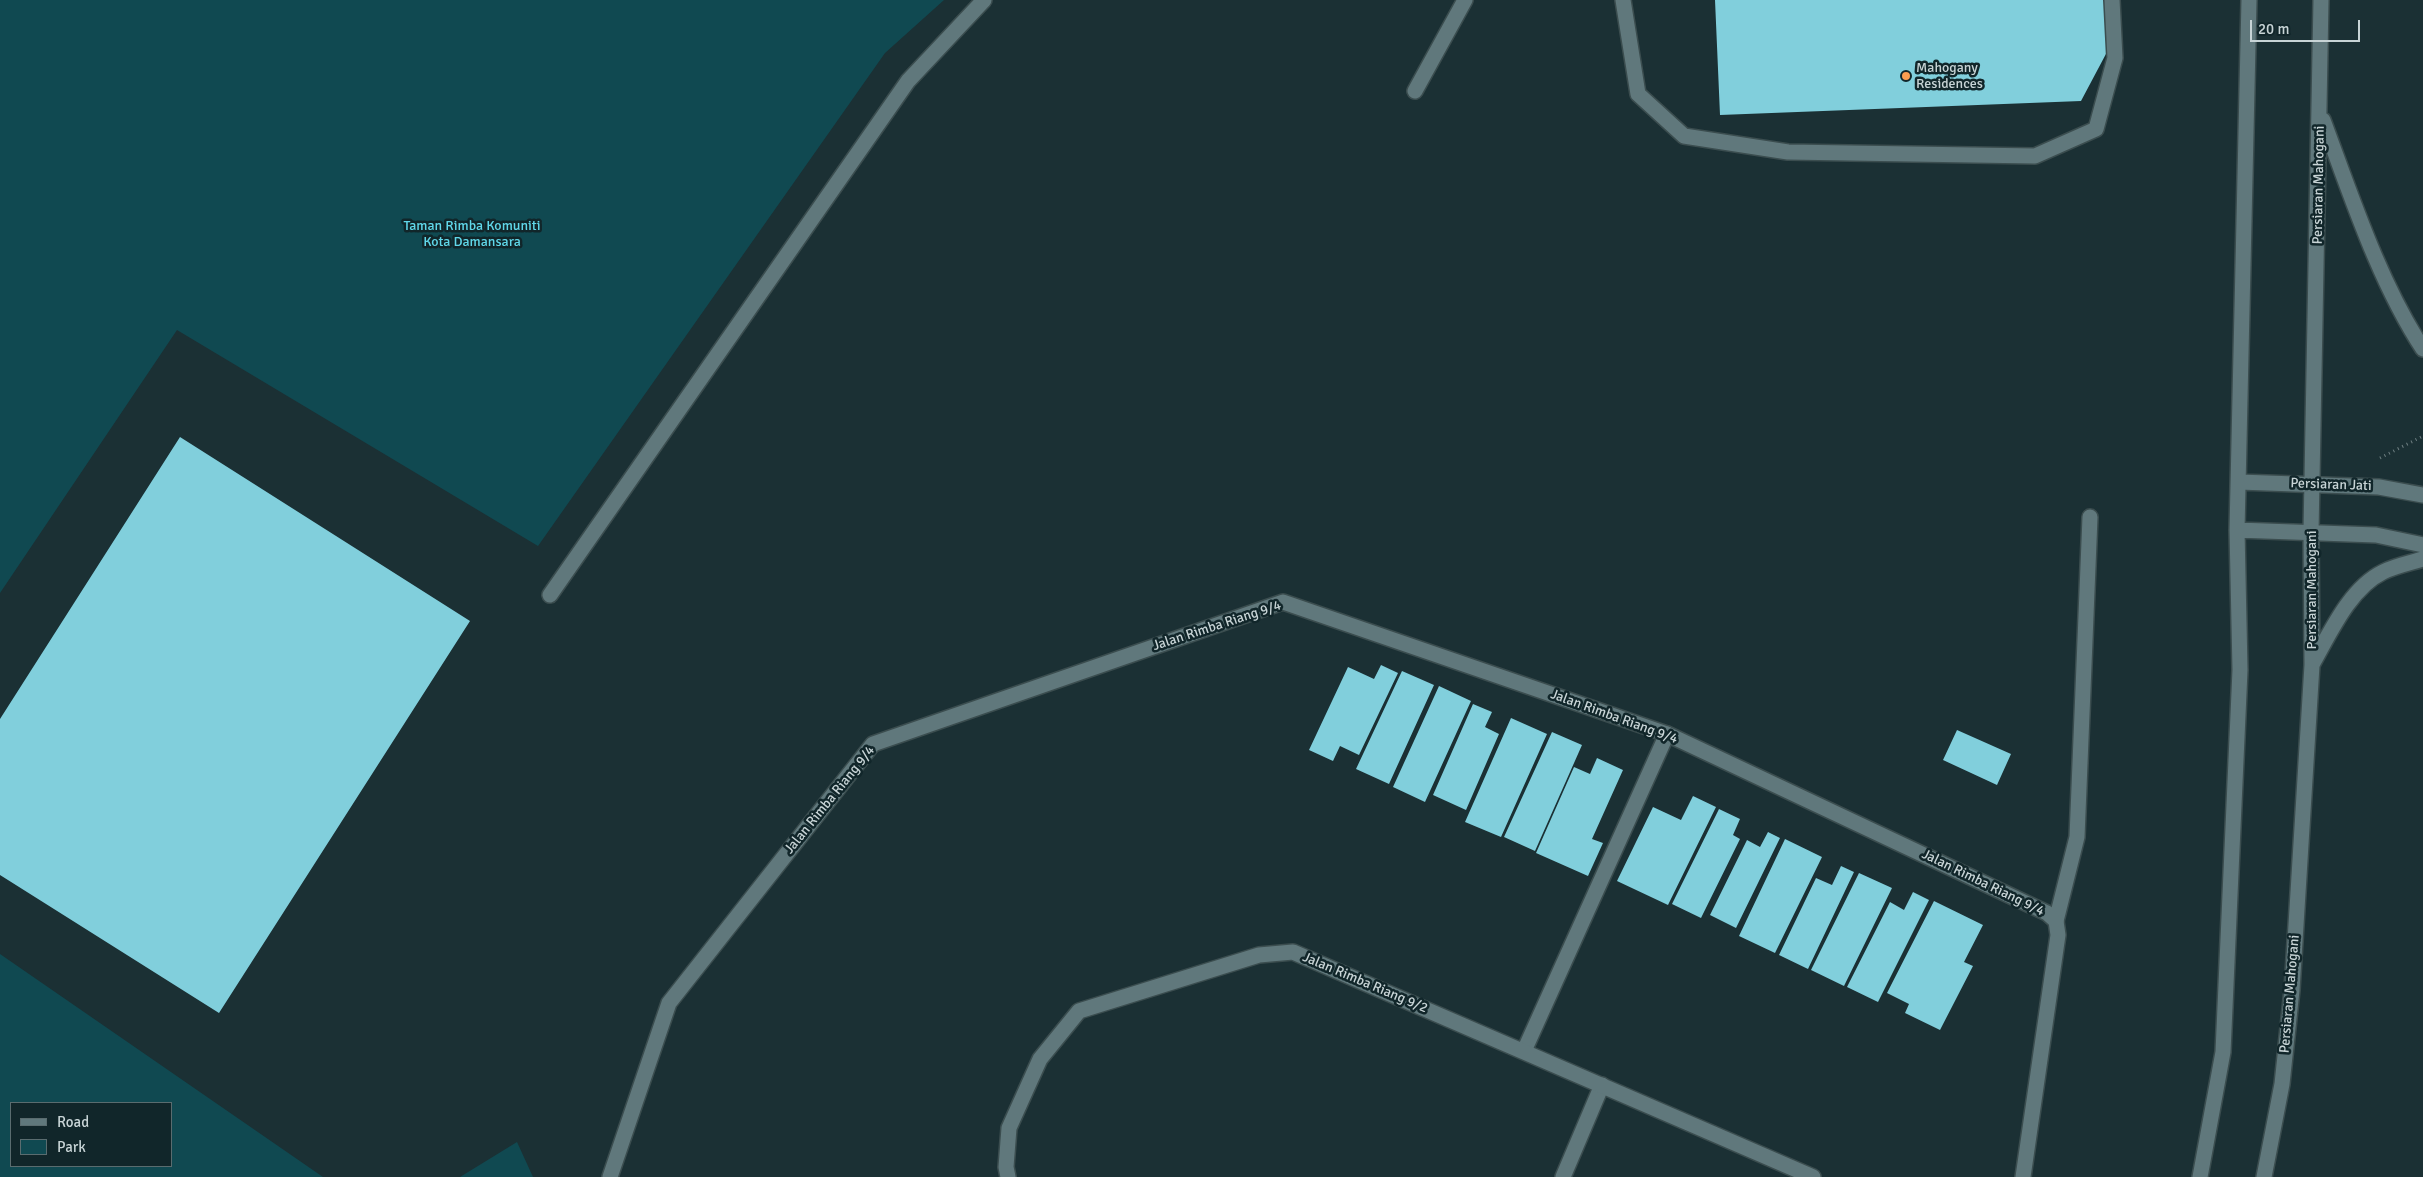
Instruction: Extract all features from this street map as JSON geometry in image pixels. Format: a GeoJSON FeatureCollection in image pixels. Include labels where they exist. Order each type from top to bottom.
{"type":"FeatureCollection","features":[{"type":"Feature","properties":{"kind":"main road"},"geometry":{"type":"LineString","coordinates":[[550,595],[908,81],[984,0]]}},
{"type":"Feature","properties":{"kind":"main road"},"geometry":{"type":"LineString","coordinates":[[1415,91],[1465,0]]}},
{"type":"Feature","properties":{"kind":"main road"},"geometry":{"type":"LineString","coordinates":[[1623,0],[1638,94],[1684,136],[1788,152],[2035,156],[2096,129],[2115,58],[2112,0]]}},
{"type":"Feature","properties":{"kind":"main road"},"geometry":{"type":"LineString","coordinates":[[2200,1177],[2223,1052],[2240,670],[2237,530],[2249,0]]}},
{"type":"Feature","properties":{"kind":"main road","name":"Persiaran Mahogani"},"geometry":{"type":"LineString","coordinates":[[2264,1177],[2282,1084],[2292,990],[2312,665],[2311,532],[2321,0]]}},
{"type":"Feature","properties":{"kind":"main road"},"geometry":{"type":"LineString","coordinates":[[2320,111],[2369,241],[2412,332],[2423,349]]}},
{"type":"Feature","properties":{"kind":"main road","name":"Persiaran Jati"},"geometry":{"type":"LineString","coordinates":[[2238,482],[2379,487],[2423,495]]}},
{"type":"Feature","properties":{"kind":"main road"},"geometry":{"type":"LineString","coordinates":[[2023,1177],[2058,935],[2056,921],[2077,837],[2090,517]]}},
{"type":"Feature","properties":{"kind":"main road"},"geometry":{"type":"LineString","coordinates":[[2237,530],[2376,535],[2423,545]]}},
{"type":"Feature","properties":{"kind":"main road"},"geometry":{"type":"LineString","coordinates":[[2312,665],[2342,612],[2358,592],[2382,572],[2423,559]]}},
{"type":"Feature","properties":{"kind":"main road","name":"Jalan Rimba Riang 9/4"},"geometry":{"type":"LineString","coordinates":[[610,1177],[669,1004],[873,744],[1283,602],[1668,734],[2047,913],[2056,921]]}},
{"type":"Feature","properties":{"kind":"main road"},"geometry":{"type":"LineString","coordinates":[[1524,1051],[1668,734]]}},
{"type":"Feature","properties":{"kind":"main road","name":"Jalan Rimba Riang 9/2"},"geometry":{"type":"LineString","coordinates":[[1008,1177],[1006,1167],[1009,1128],[1040,1059],[1079,1011],[1259,955],[1293,952],[1813,1177]]}},
{"type":"Feature","properties":{"kind":"main road"},"geometry":{"type":"LineString","coordinates":[[1563,1177],[1602,1085]]}},
{"type":"Feature","properties":{"kind":"path"},"geometry":{"type":"LineString","coordinates":[[2380,458],[2423,436]]}},
{"type":"Feature","properties":{"kind":"green space","name":"Taman Rimba Komuniti Kota Damansara"},"geometry":{"type":"Polygon","coordinates":[[[0,0],[944,0],[885,53],[538,546],[177,330],[0,593],[0,0]]]}},
{"type":"Feature","properties":{"kind":"green space"},"geometry":{"type":"Polygon","coordinates":[[[0,954],[323,1177],[0,1177],[0,954]]]}},
{"type":"Feature","properties":{"kind":"green space"},"geometry":{"type":"Polygon","coordinates":[[[517,1142],[533,1177],[460,1177],[517,1142]]]}},
{"type":"Feature","properties":{"kind":"building","name":"Mahogany Residences"},"geometry":{"type":"Polygon","coordinates":[[[1715,0],[2105,0],[2107,52],[2081,101],[1720,115],[1715,0]]]}},
{"type":"Feature","properties":{"kind":"building"},"geometry":{"type":"Polygon","coordinates":[[[180,437],[470,621],[219,1013],[0,875],[0,719],[180,437]]]}},
{"type":"Feature","properties":{"kind":"building"},"geometry":{"type":"Polygon","coordinates":[[[1381,665],[1398,673],[1359,755],[1340,746],[1333,761],[1309,750],[1348,667],[1374,679],[1381,665]]]}},
{"type":"Feature","properties":{"kind":"building"},"geometry":{"type":"Polygon","coordinates":[[[1402,671],[1434,685],[1389,784],[1356,769],[1402,671]]]}},
{"type":"Feature","properties":{"kind":"building"},"geometry":{"type":"Polygon","coordinates":[[[1439,686],[1471,701],[1425,802],[1393,787],[1439,686]]]}},
{"type":"Feature","properties":{"kind":"building"},"geometry":{"type":"Polygon","coordinates":[[[1473,704],[1492,712],[1485,727],[1499,734],[1466,810],[1433,795],[1473,704]]]}},
{"type":"Feature","properties":{"kind":"building"},"geometry":{"type":"Polygon","coordinates":[[[1511,718],[1547,734],[1501,837],[1465,822],[1511,718]]]}},
{"type":"Feature","properties":{"kind":"building"},"geometry":{"type":"Polygon","coordinates":[[[1957,730],[2011,754],[1997,785],[1943,760],[1957,730]]]}},
{"type":"Feature","properties":{"kind":"building"},"geometry":{"type":"Polygon","coordinates":[[[1552,732],[1582,745],[1535,851],[1504,837],[1552,732]]]}},
{"type":"Feature","properties":{"kind":"building"},"geometry":{"type":"Polygon","coordinates":[[[1597,758],[1623,770],[1592,839],[1603,843],[1588,876],[1536,853],[1574,767],[1590,774],[1597,758]]]}},
{"type":"Feature","properties":{"kind":"building"},"geometry":{"type":"Polygon","coordinates":[[[1693,796],[1716,807],[1668,905],[1617,881],[1653,807],[1681,820],[1693,796]]]}},
{"type":"Feature","properties":{"kind":"building"},"geometry":{"type":"Polygon","coordinates":[[[1719,809],[1740,819],[1733,835],[1740,839],[1701,918],[1672,904],[1719,809]]]}},
{"type":"Feature","properties":{"kind":"building"},"geometry":{"type":"Polygon","coordinates":[[[1768,832],[1780,838],[1736,928],[1710,915],[1747,840],[1760,847],[1768,832]]]}},
{"type":"Feature","properties":{"kind":"building"},"geometry":{"type":"Polygon","coordinates":[[[1785,839],[1822,857],[1775,953],[1739,936],[1785,839]]]}},
{"type":"Feature","properties":{"kind":"building"},"geometry":{"type":"Polygon","coordinates":[[[1841,866],[1854,872],[1808,969],[1779,955],[1816,878],[1832,885],[1841,866]]]}},
{"type":"Feature","properties":{"kind":"building"},"geometry":{"type":"Polygon","coordinates":[[[1859,873],[1892,888],[1844,986],[1811,970],[1859,873]]]}},
{"type":"Feature","properties":{"kind":"building"},"geometry":{"type":"Polygon","coordinates":[[[1913,892],[1929,900],[1878,1002],[1847,987],[1890,902],[1904,910],[1913,892]]]}},
{"type":"Feature","properties":{"kind":"building"},"geometry":{"type":"Polygon","coordinates":[[[1934,901],[1983,925],[1964,962],[1973,966],[1940,1030],[1905,1013],[1909,1004],[1887,993],[1934,901]]]}},
{"type":"Feature","properties":{"kind":"place","name":"Mahogany Residences"},"geometry":{"type":"Point","coordinates":[1906,76]}}]}
